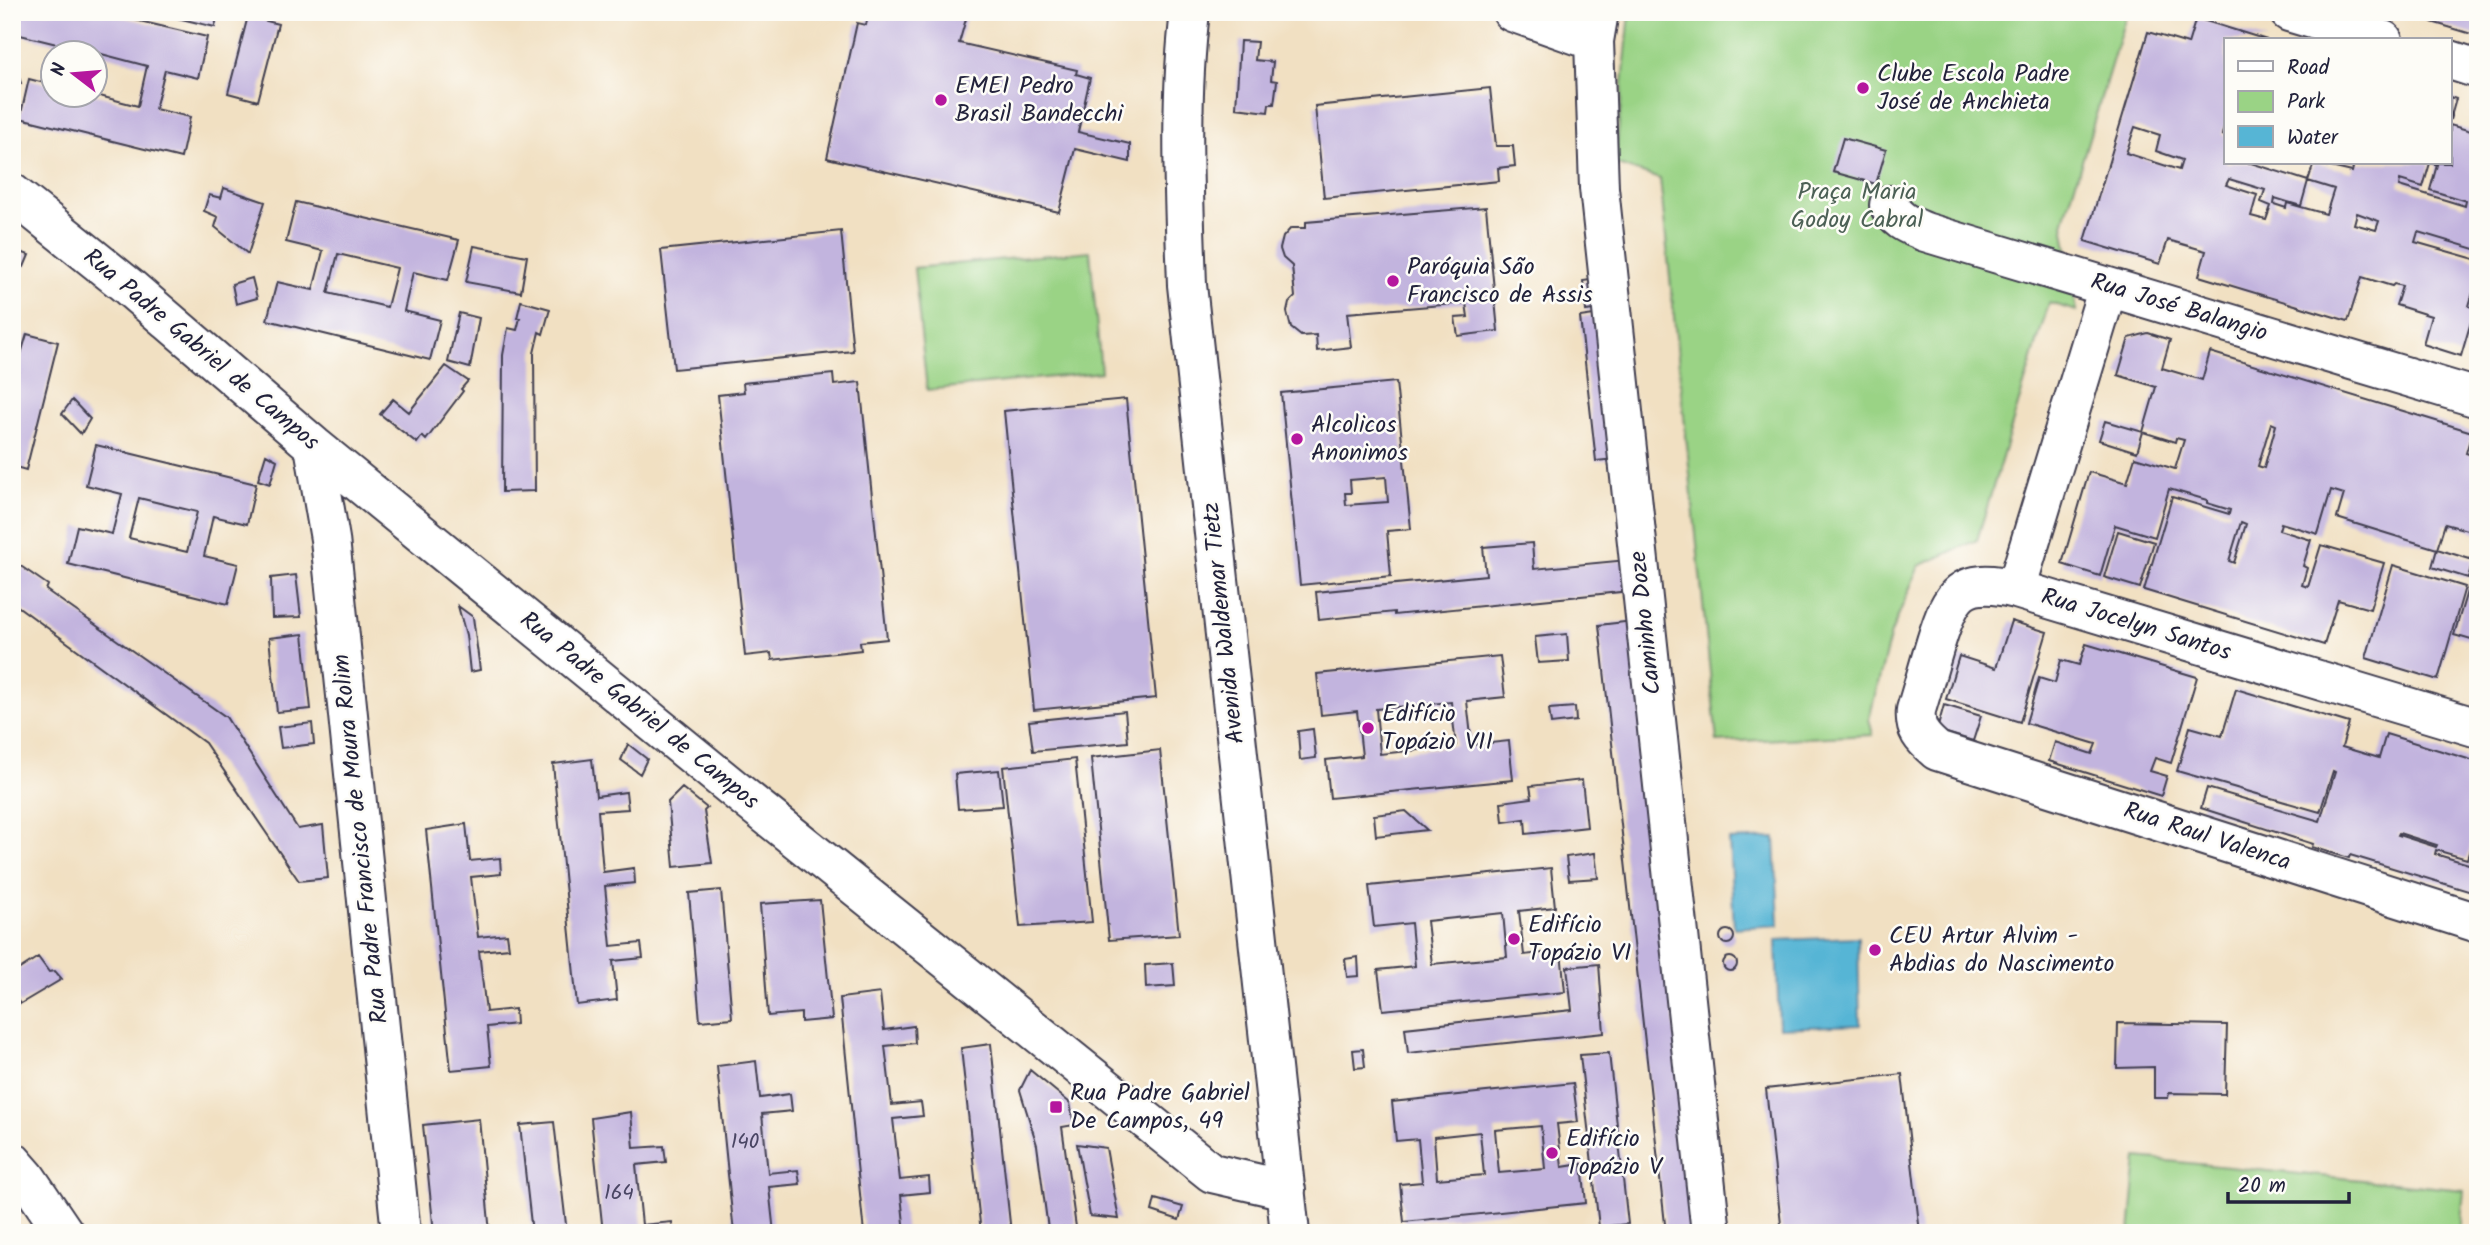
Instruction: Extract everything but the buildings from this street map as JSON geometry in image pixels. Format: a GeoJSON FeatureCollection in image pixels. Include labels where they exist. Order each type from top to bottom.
{"type":"FeatureCollection","features":[{"type":"Feature","properties":{"kind":"street","name":"Avenida Waldemar Tietz"},"geometry":{"type":"LineString","coordinates":[[1190,12],[1185,53],[1182,150],[1187,285],[1290,1233]]}},
{"type":"Feature","properties":{"kind":"street"},"geometry":{"type":"LineString","coordinates":[[1512,12],[1597,27]]}},
{"type":"Feature","properties":{"kind":"street"},"geometry":{"type":"LineString","coordinates":[[2289,12],[2376,38]]}},
{"type":"Feature","properties":{"kind":"street","name":"Caminho Doze"},"geometry":{"type":"LineString","coordinates":[[1597,27],[1599,188],[1711,1233]]}},
{"type":"Feature","properties":{"kind":"street"},"geometry":{"type":"LineString","coordinates":[[2452,61],[2478,69]]}},
{"type":"Feature","properties":{"kind":"street","name":"Rua Padre Gabriel de Campos"},"geometry":{"type":"LineString","coordinates":[[12,193],[129,287],[314,446],[760,810],[1212,1173],[1286,1190]]}},
{"type":"Feature","properties":{"kind":"street","name":"Rua José Balangio"},"geometry":{"type":"LineString","coordinates":[[1889,205],[1901,222],[1925,232],[2478,398]]}},
{"type":"Feature","properties":{"kind":"street","name":"Rua Jocelyn Santos"},"geometry":{"type":"LineString","coordinates":[[2108,287],[2016,589],[2478,728]]}},
{"type":"Feature","properties":{"kind":"street","name":"Rua Padre Francisco de Moura Rolim"},"geometry":{"type":"LineString","coordinates":[[314,446],[330,539],[401,1233]]}},
{"type":"Feature","properties":{"kind":"street","name":"Rua Raul Valenca"},"geometry":{"type":"LineString","coordinates":[[2016,589],[1994,584],[1972,586],[1956,595],[1946,609],[1914,725],[1923,739],[1937,751],[2478,923]]}},
{"type":"Feature","properties":{"kind":"street"},"geometry":{"type":"LineString","coordinates":[[12,1161],[64,1233]]}},
{"type":"Feature","properties":{"kind":"green space","name":"Praça Maria Godoy Cabral"},"geometry":{"type":"Polygon","coordinates":[[[1630,12],[2127,12],[2063,224],[2077,311],[2049,303],[1977,540],[1919,566],[1891,633],[1869,719],[1873,735],[1717,742],[1660,179],[1615,164],[1630,12]]]}},
{"type":"Feature","properties":{"kind":"green space"},"geometry":{"type":"Polygon","coordinates":[[[1090,251],[1101,372],[927,390],[914,268],[1090,251]]]}},
{"type":"Feature","properties":{"kind":"green space"},"geometry":{"type":"Polygon","coordinates":[[[2137,1158],[2464,1190],[2460,1233],[2130,1233],[2137,1158]]]}},
{"type":"Feature","properties":{"kind":"water"},"geometry":{"type":"Polygon","coordinates":[[[1775,838],[1779,925],[1734,928],[1729,840],[1775,838]]]}},
{"type":"Feature","properties":{"kind":"water"},"geometry":{"type":"Polygon","coordinates":[[[1858,937],[1860,1025],[1779,1028],[1776,940],[1858,937]]]}},
{"type":"Feature","properties":{"kind":"place","name":"Clube Escola Padre José de Anchieta"},"geometry":{"type":"Point","coordinates":[1863,88]}},
{"type":"Feature","properties":{"kind":"place","name":"EMEI Pedro Brasil Bandecchi"},"geometry":{"type":"Point","coordinates":[941,100]}},
{"type":"Feature","properties":{"kind":"place","name":"Paróquia São Francisco de Assis"},"geometry":{"type":"Point","coordinates":[1393,281]}},
{"type":"Feature","properties":{"kind":"place","name":"Alcolicos Anonimos"},"geometry":{"type":"Point","coordinates":[1297,439]}},
{"type":"Feature","properties":{"kind":"place","name":"Edifício Topázio VII"},"geometry":{"type":"Point","coordinates":[1368,728]}},
{"type":"Feature","properties":{"kind":"place","name":"Edifício Topázio VI"},"geometry":{"type":"Point","coordinates":[1514,939]}},
{"type":"Feature","properties":{"kind":"place","name":"CEU Artur Alvim - Abdias do Nascimento"},"geometry":{"type":"Point","coordinates":[1875,950]}},
{"type":"Feature","properties":{"kind":"place","name":"Rua Padre Gabriel De Campos, 49"},"geometry":{"type":"Point","coordinates":[1056,1107]}},
{"type":"Feature","properties":{"kind":"place","name":"Edifício Topázio V"},"geometry":{"type":"Point","coordinates":[1552,1153]}}]}
